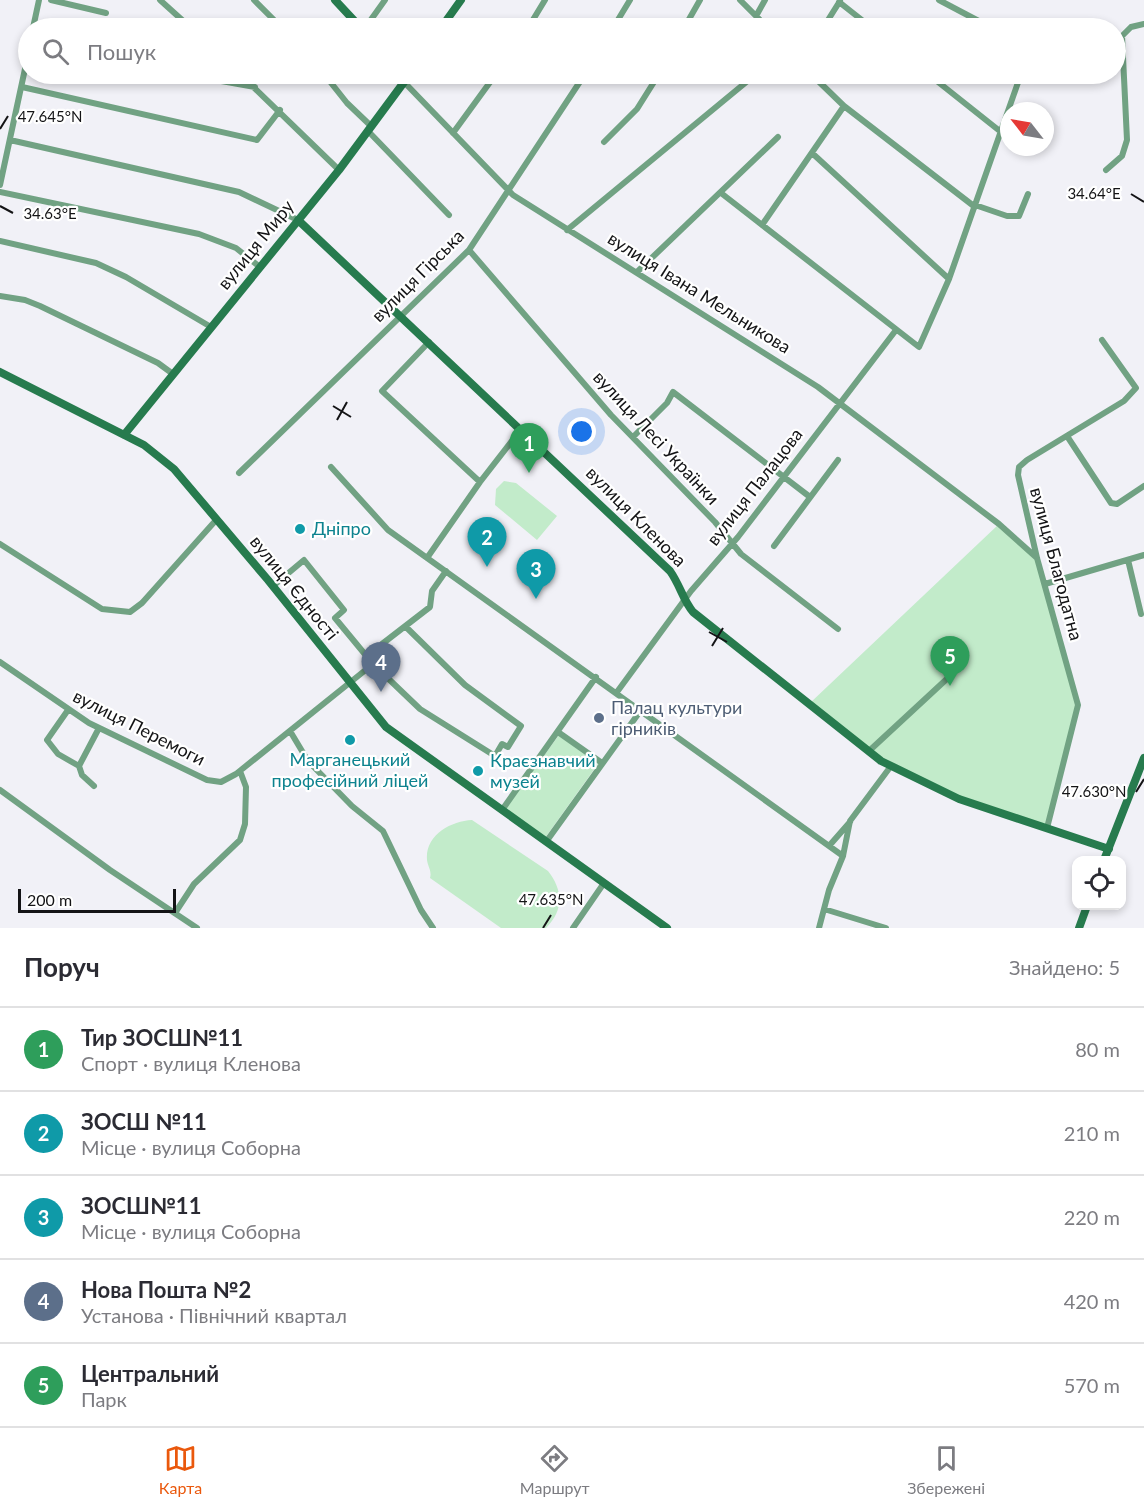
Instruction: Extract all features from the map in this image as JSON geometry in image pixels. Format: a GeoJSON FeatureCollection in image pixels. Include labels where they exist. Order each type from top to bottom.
{"type":"FeatureCollection","features":[{"type":"Feature","properties":{"kind":"street"},"geometry":{"type":"LineString","coordinates":[[35,18],[39,0]]}},
{"type":"Feature","properties":{"kind":"street"},"geometry":{"type":"LineString","coordinates":[[51,0],[106,13]]}},
{"type":"Feature","properties":{"kind":"street"},"geometry":{"type":"LineString","coordinates":[[160,0],[180,18]]}},
{"type":"Feature","properties":{"kind":"street"},"geometry":{"type":"LineString","coordinates":[[254,0],[272,18]]}},
{"type":"Feature","properties":{"kind":"street"},"geometry":{"type":"LineString","coordinates":[[335,0],[353,18]]}},
{"type":"Feature","properties":{"kind":"street"},"geometry":{"type":"LineString","coordinates":[[371,18],[385,0]]}},
{"type":"Feature","properties":{"kind":"street"},"geometry":{"type":"LineString","coordinates":[[448,18],[461,0]]}},
{"type":"Feature","properties":{"kind":"street"},"geometry":{"type":"LineString","coordinates":[[534,18],[545,0]]}},
{"type":"Feature","properties":{"kind":"street"},"geometry":{"type":"LineString","coordinates":[[619,18],[630,0]]}},
{"type":"Feature","properties":{"kind":"street"},"geometry":{"type":"LineString","coordinates":[[689,18],[699,0]]}},
{"type":"Feature","properties":{"kind":"street"},"geometry":{"type":"LineString","coordinates":[[740,0],[756,16],[765,0]]}},
{"type":"Feature","properties":{"kind":"street"},"geometry":{"type":"LineString","coordinates":[[939,0],[973,18]]}},
{"type":"Feature","properties":{"kind":"street"},"geometry":{"type":"LineString","coordinates":[[829,18],[840,1],[860,18]]}},
{"type":"Feature","properties":{"kind":"street"},"geometry":{"type":"LineString","coordinates":[[1126,32],[1131,27],[1144,24]]}},
{"type":"Feature","properties":{"kind":"street"},"geometry":{"type":"LineString","coordinates":[[0,184],[23,84]]}},
{"type":"Feature","properties":{"kind":"street"},"geometry":{"type":"LineString","coordinates":[[238,84],[255,87]]}},
{"type":"Feature","properties":{"kind":"street"},"geometry":{"type":"LineString","coordinates":[[252,84],[339,170]]}},
{"type":"Feature","properties":{"kind":"street"},"geometry":{"type":"LineString","coordinates":[[332,84],[449,215]]}},
{"type":"Feature","properties":{"kind":"street","name":"вулиця Миру"},"geometry":{"type":"LineString","coordinates":[[124,435],[339,170],[402,84]]}},
{"type":"Feature","properties":{"kind":"street","name":"вулиця Івана Мельникова"},"geometry":{"type":"LineString","coordinates":[[406,84],[509,191],[567,230],[818,387],[999,524],[1037,558]]}},
{"type":"Feature","properties":{"kind":"street"},"geometry":{"type":"LineString","coordinates":[[453,133],[489,84]]}},
{"type":"Feature","properties":{"kind":"street","name":"вулиця Гірська"},"geometry":{"type":"LineString","coordinates":[[239,473],[469,250],[579,84]]}},
{"type":"Feature","properties":{"kind":"street"},"geometry":{"type":"LineString","coordinates":[[604,142],[637,109],[653,84]]}},
{"type":"Feature","properties":{"kind":"street"},"geometry":{"type":"LineString","coordinates":[[567,230],[744,84]]}},
{"type":"Feature","properties":{"kind":"street"},"geometry":{"type":"LineString","coordinates":[[821,84],[844,106],[975,206],[1007,216],[1019,216],[1028,194]]}},
{"type":"Feature","properties":{"kind":"street"},"geometry":{"type":"LineString","coordinates":[[941,84],[1000,131]]}},
{"type":"Feature","properties":{"kind":"street"},"geometry":{"type":"LineString","coordinates":[[1011,102],[1018,84]]}},
{"type":"Feature","properties":{"kind":"street"},"geometry":{"type":"LineString","coordinates":[[1106,170],[1122,156],[1127,140],[1124,84]]}},
{"type":"Feature","properties":{"kind":"street"},"geometry":{"type":"LineString","coordinates":[[22,87],[257,140],[280,110]]}},
{"type":"Feature","properties":{"kind":"street"},"geometry":{"type":"LineString","coordinates":[[762,225],[844,106]]}},
{"type":"Feature","properties":{"kind":"street"},"geometry":{"type":"LineString","coordinates":[[721,193],[919,347],[949,279],[1000,135]]}},
{"type":"Feature","properties":{"kind":"street"},"geometry":{"type":"LineString","coordinates":[[637,272],[778,137]]}},
{"type":"Feature","properties":{"kind":"street"},"geometry":{"type":"LineString","coordinates":[[0,142],[9,142],[239,192],[298,220]]}},
{"type":"Feature","properties":{"kind":"street"},"geometry":{"type":"LineString","coordinates":[[812,153],[949,279]]}},
{"type":"Feature","properties":{"kind":"street"},"geometry":{"type":"LineString","coordinates":[[0,192],[199,234],[236,248],[260,267]]}},
{"type":"Feature","properties":{"kind":"street","name":"вулиця Кленова"},"geometry":{"type":"LineString","coordinates":[[298,220],[522,428],[670,572],[681,587],[684,602],[693,612],[869,751],[891,766],[959,799],[1109,849]]}},
{"type":"Feature","properties":{"kind":"street"},"geometry":{"type":"LineString","coordinates":[[0,241],[108,268],[211,327]]}},
{"type":"Feature","properties":{"kind":"street","name":"вулиця Лесі Українки"},"geometry":{"type":"LineString","coordinates":[[469,250],[633,437],[715,522],[732,545],[838,629]]}},
{"type":"Feature","properties":{"kind":"street"},"geometry":{"type":"LineString","coordinates":[[0,296],[25,300],[40,306],[158,363],[173,374]]}},
{"type":"Feature","properties":{"kind":"street","name":"вулиця Палацова"},"geometry":{"type":"LineString","coordinates":[[617,692],[684,602],[732,545],[896,330]]}},
{"type":"Feature","properties":{"kind":"street"},"geometry":{"type":"LineString","coordinates":[[1102,340],[1136,388],[1144,393]]}},
{"type":"Feature","properties":{"kind":"street"},"geometry":{"type":"LineString","coordinates":[[429,342],[382,391],[480,482]]}},
{"type":"Feature","properties":{"kind":"street","name":"вулиця Єдності"},"geometry":{"type":"LineString","coordinates":[[0,372],[144,445],[174,469],[273,586],[386,727],[667,928]]}},
{"type":"Feature","properties":{"kind":"street","name":"вулиця Благодатна"},"geometry":{"type":"LineString","coordinates":[[1047,828],[1078,705],[1037,558],[1018,475],[1019,467],[1124,401],[1136,388]]}},
{"type":"Feature","properties":{"kind":"street"},"geometry":{"type":"LineString","coordinates":[[633,437],[667,403],[673,392],[810,497]]}},
{"type":"Feature","properties":{"kind":"street"},"geometry":{"type":"LineString","coordinates":[[427,558],[480,482],[522,428]]}},
{"type":"Feature","properties":{"kind":"street"},"geometry":{"type":"LineString","coordinates":[[1067,436],[1111,503],[1117,504],[1144,486]]}},
{"type":"Feature","properties":{"kind":"street"},"geometry":{"type":"LineString","coordinates":[[774,546],[838,460]]}},
{"type":"Feature","properties":{"kind":"street"},"geometry":{"type":"LineString","coordinates":[[331,467],[388,530],[843,856]]}},
{"type":"Feature","properties":{"kind":"street"},"geometry":{"type":"LineString","coordinates":[[0,544],[102,609],[130,612],[142,603],[217,519]]}},
{"type":"Feature","properties":{"kind":"street"},"geometry":{"type":"LineString","coordinates":[[1045,584],[1144,555]]}},
{"type":"Feature","properties":{"kind":"street"},"geometry":{"type":"LineString","coordinates":[[273,586],[304,560],[344,610],[335,618],[372,662],[420,710],[495,756],[502,744],[508,747],[521,726],[465,685],[406,627]]}},
{"type":"Feature","properties":{"kind":"street"},"geometry":{"type":"LineString","coordinates":[[1128,560],[1141,614]]}},
{"type":"Feature","properties":{"kind":"street","name":"вулиця Перемоги"},"geometry":{"type":"LineString","coordinates":[[0,662],[68,710],[99,728],[207,780],[221,782],[240,771],[290,732],[372,662],[382,644],[430,607],[432,591],[446,571]]}},
{"type":"Feature","properties":{"kind":"street"},"geometry":{"type":"LineString","coordinates":[[869,751],[951,676]]}},
{"type":"Feature","properties":{"kind":"street"},"geometry":{"type":"LineString","coordinates":[[502,810],[596,678]]}},
{"type":"Feature","properties":{"kind":"street"},"geometry":{"type":"LineString","coordinates":[[68,710],[47,740],[58,754],[79,766],[82,774],[94,786]]}},
{"type":"Feature","properties":{"kind":"street"},"geometry":{"type":"LineString","coordinates":[[546,842],[641,710]]}},
{"type":"Feature","properties":{"kind":"street"},"geometry":{"type":"LineString","coordinates":[[79,766],[99,728]]}},
{"type":"Feature","properties":{"kind":"street"},"geometry":{"type":"LineString","coordinates":[[290,732],[308,761],[352,806],[382,831],[421,910],[433,928]]}},
{"type":"Feature","properties":{"kind":"street"},"geometry":{"type":"LineString","coordinates":[[558,732],[602,763]]}},
{"type":"Feature","properties":{"kind":"street"},"geometry":{"type":"LineString","coordinates":[[1106,856],[1144,758]]}},
{"type":"Feature","properties":{"kind":"street"},"geometry":{"type":"LineString","coordinates":[[830,846],[891,766]]}},
{"type":"Feature","properties":{"kind":"street"},"geometry":{"type":"LineString","coordinates":[[175,913],[194,884],[240,840],[245,824],[246,787],[240,771]]}},
{"type":"Feature","properties":{"kind":"street"},"geometry":{"type":"LineString","coordinates":[[0,790],[197,928]]}},
{"type":"Feature","properties":{"kind":"street"},"geometry":{"type":"LineString","coordinates":[[819,928],[843,856],[850,821]]}},
{"type":"Feature","properties":{"kind":"street"},"geometry":{"type":"LineString","coordinates":[[573,928],[604,883]]}},
{"type":"Feature","properties":{"kind":"street"},"geometry":{"type":"LineString","coordinates":[[824,909],[886,928]]}},
{"type":"Feature","properties":{"kind":"street"},"geometry":{"type":"LineString","coordinates":[[1078,928],[1085,910]]}},
{"type":"Feature","properties":{"kind":"green space"},"geometry":{"type":"Polygon","coordinates":[[[504,481],[516,483],[557,516],[537,540],[495,505],[496,489],[504,481]]]}},
{"type":"Feature","properties":{"kind":"green space"},"geometry":{"type":"Polygon","coordinates":[[[999,524],[1037,558],[1078,705],[1047,828],[959,799],[881,761],[810,703],[999,524]]]}},
{"type":"Feature","properties":{"kind":"green space"},"geometry":{"type":"Polygon","coordinates":[[[559,735],[598,764],[545,838],[505,809],[559,735]]]}},
{"type":"Feature","properties":{"kind":"green space"},"geometry":{"type":"Polygon","coordinates":[[[472,820],[548,871],[553,878],[557,885],[559,900],[556,914],[546,928],[501,928],[430,878],[427,851],[430,843],[448,827],[472,820]]]}},
{"type":"Feature","properties":{"kind":"place","name":"Тир ЗОСШ№11"},"geometry":{"type":"Point","coordinates":[529,473]}},
{"type":"Feature","properties":{"kind":"place","name":"Дніпро"},"geometry":{"type":"Point","coordinates":[300,529]}},
{"type":"Feature","properties":{"kind":"place","name":"ЗОСШ №11"},"geometry":{"type":"Point","coordinates":[487,567]}},
{"type":"Feature","properties":{"kind":"place","name":"ЗОСШ№11"},"geometry":{"type":"Point","coordinates":[536,599]}},
{"type":"Feature","properties":{"kind":"place","name":"Центральний"},"geometry":{"type":"Point","coordinates":[950,686]}},
{"type":"Feature","properties":{"kind":"place","name":"Нова Пошта №2"},"geometry":{"type":"Point","coordinates":[381,692]}},
{"type":"Feature","properties":{"kind":"place","name":"Палац культури гірників"},"geometry":{"type":"Point","coordinates":[599,718]}},
{"type":"Feature","properties":{"kind":"place","name":"Марганецький професійний ліцей"},"geometry":{"type":"Point","coordinates":[350,740]}},
{"type":"Feature","properties":{"kind":"place","name":"Краєзнавчий музей"},"geometry":{"type":"Point","coordinates":[478,771]}}]}
